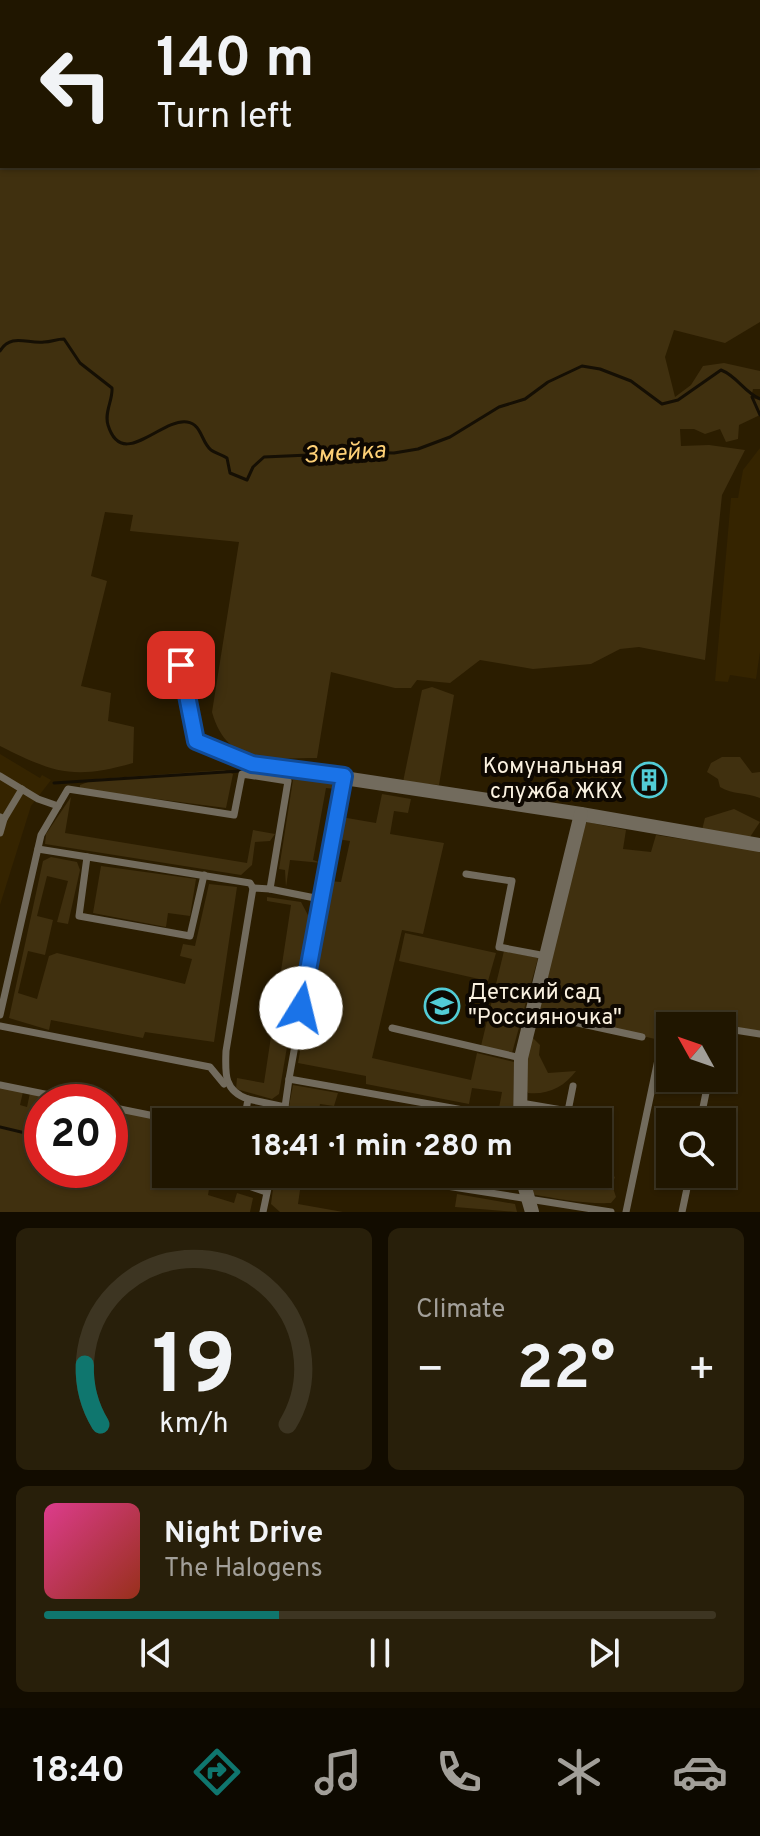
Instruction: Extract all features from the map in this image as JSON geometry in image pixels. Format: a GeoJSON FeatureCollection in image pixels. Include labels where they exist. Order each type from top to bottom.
{"type":"FeatureCollection","features":[{"type":"Feature","properties":{"kind":"street"},"geometry":{"type":"LineString","coordinates":[[181,665],[196,741],[252,764],[344,776],[760,845]]}},
{"type":"Feature","properties":{"kind":"street"},"geometry":{"type":"LineString","coordinates":[[519,1108],[521,1058],[581,814]]}},
{"type":"Feature","properties":{"kind":"lane"},"geometry":{"type":"LineString","coordinates":[[270,889],[288,781],[242,774],[234,815],[68,789],[41,835],[1,1014],[4,1026],[210,1067],[231,1091],[248,1099],[285,1107],[344,776]]}},
{"type":"Feature","properties":{"kind":"lane"},"geometry":{"type":"LineString","coordinates":[[0,776],[58,806]]}},
{"type":"Feature","properties":{"kind":"lane"},"geometry":{"type":"LineString","coordinates":[[0,833],[2,818],[22,789]]}},
{"type":"Feature","properties":{"kind":"lane"},"geometry":{"type":"LineString","coordinates":[[38,849],[250,883],[253,888],[226,1051],[225,1077],[231,1091]]}},
{"type":"Feature","properties":{"kind":"lane"},"geometry":{"type":"LineString","coordinates":[[87,857],[79,916],[190,936],[204,875]]}},
{"type":"Feature","properties":{"kind":"lane"},"geometry":{"type":"LineString","coordinates":[[466,874],[512,881],[499,947],[546,956]]}},
{"type":"Feature","properties":{"kind":"lane"},"geometry":{"type":"LineString","coordinates":[[253,888],[320,899]]}},
{"type":"Feature","properties":{"kind":"lane"},"geometry":{"type":"LineString","coordinates":[[532,1013],[642,1037]]}},
{"type":"Feature","properties":{"kind":"lane"},"geometry":{"type":"LineString","coordinates":[[392,1028],[521,1058]]}},
{"type":"Feature","properties":{"kind":"lane"},"geometry":{"type":"LineString","coordinates":[[736,1030],[760,1034]]}},
{"type":"Feature","properties":{"kind":"lane"},"geometry":{"type":"LineString","coordinates":[[626,1212],[656,1069]]}},
{"type":"Feature","properties":{"kind":"lane"},"geometry":{"type":"LineString","coordinates":[[289,1079],[448,1108]]}},
{"type":"Feature","properties":{"kind":"lane"},"geometry":{"type":"LineString","coordinates":[[0,1085],[24,1090]]}},
{"type":"Feature","properties":{"kind":"lane"},"geometry":{"type":"LineString","coordinates":[[569,1108],[573,1086]]}},
{"type":"Feature","properties":{"kind":"lane"},"geometry":{"type":"LineString","coordinates":[[246,1108],[248,1099]]}},
{"type":"Feature","properties":{"kind":"lane"},"geometry":{"type":"LineString","coordinates":[[519,1103],[548,1108]]}},
{"type":"Feature","properties":{"kind":"lane"},"geometry":{"type":"LineString","coordinates":[[128,1111],[152,1116]]}},
{"type":"Feature","properties":{"kind":"lane"},"geometry":{"type":"LineString","coordinates":[[257,1188],[266,1192]]}},
{"type":"Feature","properties":{"kind":"lane"},"geometry":{"type":"LineString","coordinates":[[264,1212],[267,1188]]}},
{"type":"Feature","properties":{"kind":"lane"},"geometry":{"type":"LineString","coordinates":[[440,1188],[531,1206],[611,1212]]}},
{"type":"Feature","properties":{"kind":"lane"},"geometry":{"type":"LineString","coordinates":[[682,1212],[687,1188]]}},
{"type":"Feature","properties":{"kind":"shaded area"},"geometry":{"type":"Polygon","coordinates":[[[0,168],[760,168],[760,322],[725,343],[674,330],[665,357],[675,397],[691,385],[703,366],[724,363],[760,371],[760,389],[753,389],[751,398],[760,400],[760,415],[739,425],[738,439],[726,442],[720,429],[705,434],[694,429],[680,429],[681,446],[709,445],[745,450],[722,495],[705,660],[639,647],[620,649],[591,664],[533,669],[480,660],[450,683],[417,680],[411,688],[395,688],[331,672],[317,758],[253,756],[228,742],[212,712],[239,542],[130,531],[133,515],[105,512],[91,576],[107,581],[81,686],[111,693],[108,721],[134,727],[133,763],[79,772],[50,768],[0,746],[0,168]]]}},
{"type":"Feature","properties":{"kind":"shaded area"},"geometry":{"type":"Polygon","coordinates":[[[760,448],[760,652],[756,679],[730,675],[728,682],[715,681],[731,498],[738,498],[743,470],[760,448]]]}},
{"type":"Feature","properties":{"kind":"shaded area"},"geometry":{"type":"Polygon","coordinates":[[[432,687],[454,695],[439,785],[403,782],[422,690],[432,687]]]}},
{"type":"Feature","properties":{"kind":"shaded area"},"geometry":{"type":"Polygon","coordinates":[[[0,754],[40,778],[42,775],[51,780],[31,806],[0,905],[0,754]]]}},
{"type":"Feature","properties":{"kind":"shaded area"},"geometry":{"type":"Polygon","coordinates":[[[722,757],[740,757],[752,773],[760,772],[760,798],[720,787],[718,779],[707,772],[711,763],[722,757]]]}},
{"type":"Feature","properties":{"kind":"shaded area"},"geometry":{"type":"Polygon","coordinates":[[[264,769],[336,781],[336,789],[326,788],[313,860],[322,863],[290,860],[286,887],[285,870],[279,869],[293,780],[247,773],[264,769]]]}},
{"type":"Feature","properties":{"kind":"shaded area"},"geometry":{"type":"Polygon","coordinates":[[[224,770],[233,774],[226,808],[80,789],[80,785],[96,779],[224,770]]]}},
{"type":"Feature","properties":{"kind":"shaded area"},"geometry":{"type":"Polygon","coordinates":[[[382,794],[411,799],[408,813],[394,811],[390,834],[444,843],[423,934],[402,930],[372,1058],[471,1080],[477,1053],[514,1062],[513,1106],[510,1108],[499,1108],[502,1092],[472,1088],[469,1104],[366,1084],[366,1076],[298,1063],[329,881],[341,882],[350,841],[337,839],[341,817],[376,823],[382,794]]]}},
{"type":"Feature","properties":{"kind":"shaded area"},"geometry":{"type":"Polygon","coordinates":[[[71,797],[65,833],[247,863],[253,830],[275,834],[270,841],[255,842],[252,865],[241,875],[45,844],[46,834],[71,797]]]}},
{"type":"Feature","properties":{"kind":"shaded area"},"geometry":{"type":"Polygon","coordinates":[[[734,809],[760,822],[750,837],[702,830],[705,818],[734,809]]]}},
{"type":"Feature","properties":{"kind":"shaded area"},"geometry":{"type":"Polygon","coordinates":[[[587,822],[626,830],[623,849],[651,852],[656,835],[760,851],[760,1034],[736,1029],[736,1012],[656,1012],[656,1039],[535,1011],[579,833],[587,822]]]}},
{"type":"Feature","properties":{"kind":"shaded area"},"geometry":{"type":"Polygon","coordinates":[[[51,857],[77,862],[80,870],[68,924],[57,922],[68,881],[47,876],[37,916],[53,920],[45,955],[28,951],[18,993],[37,999],[49,956],[57,953],[185,984],[192,959],[180,956],[183,944],[195,946],[209,884],[237,887],[214,1042],[145,1032],[143,1038],[51,1020],[49,1030],[9,1018],[43,861],[51,857]]]}},
{"type":"Feature","properties":{"kind":"shaded area"},"geometry":{"type":"Polygon","coordinates":[[[101,866],[196,879],[190,916],[168,913],[166,927],[93,913],[101,866]]]}},
{"type":"Feature","properties":{"kind":"shaded area"},"geometry":{"type":"Polygon","coordinates":[[[267,897],[301,902],[309,917],[279,1094],[272,1099],[236,1089],[237,1078],[264,1083],[291,905],[267,901],[267,897]]]}},
{"type":"Feature","properties":{"kind":"shaded area"},"geometry":{"type":"Polygon","coordinates":[[[405,933],[496,953],[488,981],[399,961],[405,933]]]}},
{"type":"Feature","properties":{"kind":"shaded area"},"geometry":{"type":"Polygon","coordinates":[[[504,951],[538,958],[512,1053],[481,1046],[504,951]]]}},
{"type":"Feature","properties":{"kind":"shaded area"},"geometry":{"type":"Polygon","coordinates":[[[530,1035],[540,1045],[539,1055],[548,1073],[576,1071],[555,1089],[528,1093],[523,1085],[530,1035]]]}},
{"type":"Feature","properties":{"kind":"shaded area"},"geometry":{"type":"Polygon","coordinates":[[[293,1085],[338,1093],[334,1106],[320,1104],[319,1108],[289,1108],[293,1085]]]}},
{"type":"Feature","properties":{"kind":"shaded area"},"geometry":{"type":"Polygon","coordinates":[[[0,1087],[23,1092],[20,1105],[24,1106],[24,1188],[128,1188],[128,1113],[152,1118],[152,1188],[209,1188],[208,1195],[234,1203],[237,1193],[253,1198],[250,1212],[0,1212],[0,1087]]]}},
{"type":"Feature","properties":{"kind":"shaded area"},"geometry":{"type":"Polygon","coordinates":[[[612,1185],[616,1197],[611,1203],[581,1202],[531,1194],[531,1188],[612,1188],[612,1185]]]}},
{"type":"Feature","properties":{"kind":"shaded area"},"geometry":{"type":"Polygon","coordinates":[[[273,1188],[300,1188],[298,1204],[343,1212],[280,1212],[271,1204],[273,1188]]]}},
{"type":"Feature","properties":{"kind":"shaded area"},"geometry":{"type":"Polygon","coordinates":[[[457,1194],[515,1204],[517,1212],[455,1207],[457,1194]]]}},
{"type":"Feature","properties":{"kind":"waterway","name":"Змейка"},"geometry":{"type":"LineString","coordinates":[[0,351],[14,341],[64,339],[80,363],[112,388],[107,420],[114,438],[123,443],[132,443],[177,423],[192,423],[211,450],[227,458],[230,473],[247,480],[253,467],[264,457],[309,455],[326,458],[339,452],[394,453],[418,449],[450,437],[499,407],[525,399],[548,382],[582,366],[600,369],[631,381],[662,404],[678,400],[721,370],[760,399]]}},
{"type":"Feature","properties":{"kind":"waterway"},"geometry":{"type":"LineString","coordinates":[[752,397],[760,415]]}},
{"type":"Feature","properties":{"kind":"waterway"},"geometry":{"type":"LineString","coordinates":[[54,783],[240,771]]}},
{"type":"Feature","properties":{"kind":"waterway"},"geometry":{"type":"LineString","coordinates":[[0,1127],[24,1133]]}},
{"type":"Feature","properties":{"kind":"place","name":"Комунальная служба ЖКХ"},"geometry":{"type":"Point","coordinates":[649,780]}},
{"type":"Feature","properties":{"kind":"place","name":"Детский сад \"Россияночка\""},"geometry":{"type":"Point","coordinates":[442,1006]}},
{"type":"Feature","properties":{"kind":"route"},"geometry":{"type":"LineString","coordinates":[[181,665],[196,741],[252,764],[344,776],[301,1008]]}}]}
